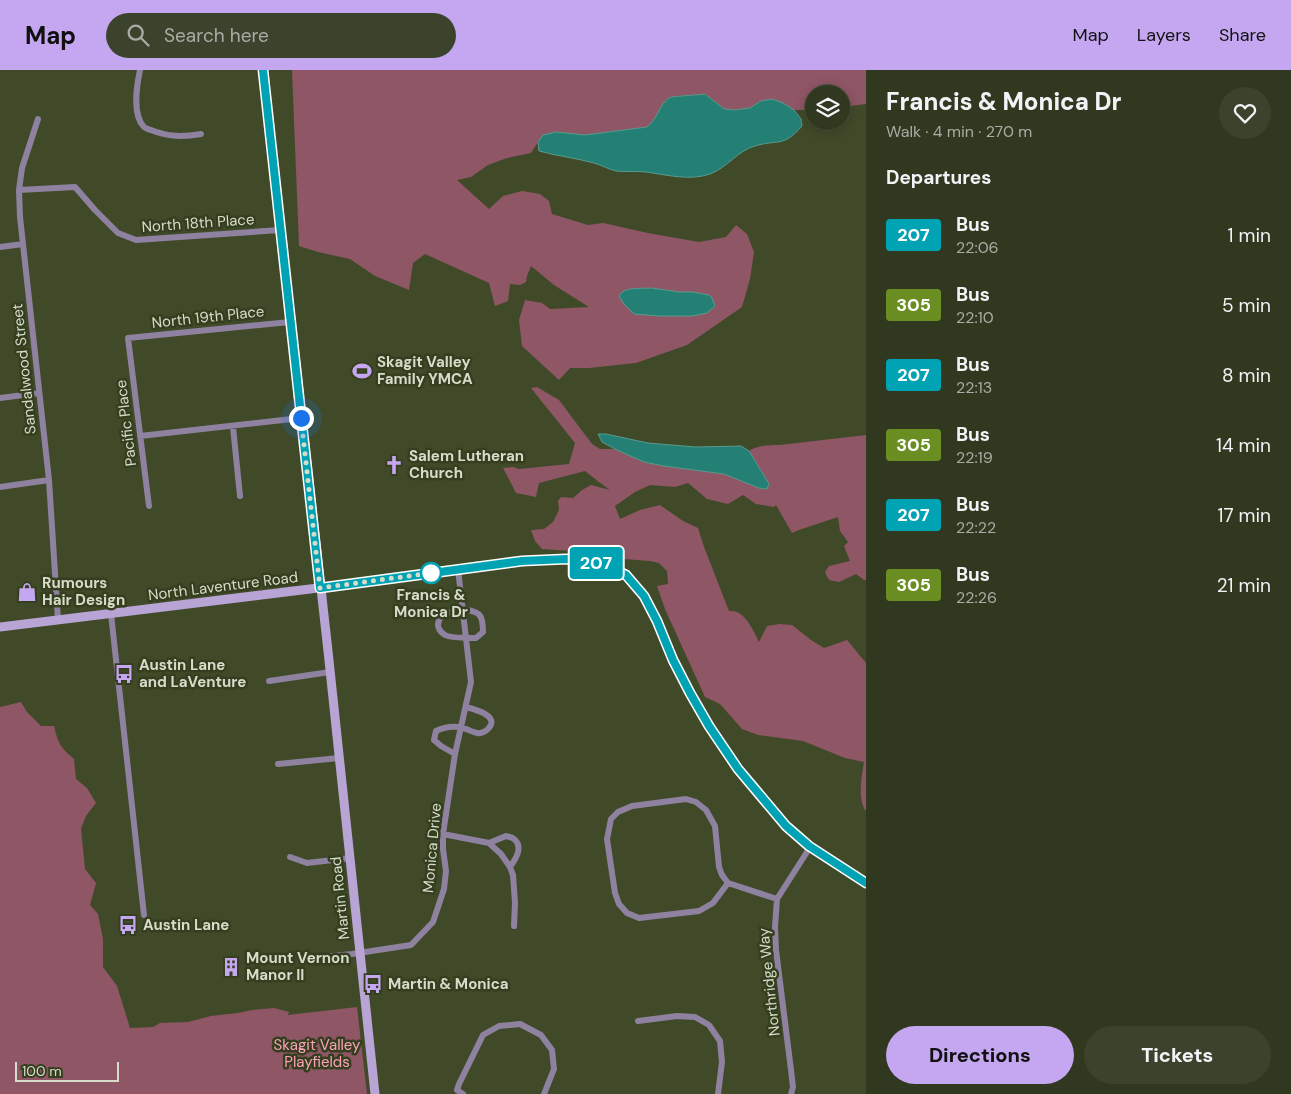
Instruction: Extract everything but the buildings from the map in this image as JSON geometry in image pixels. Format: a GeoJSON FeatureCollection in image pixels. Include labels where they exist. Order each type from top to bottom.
{"type":"FeatureCollection","features":[{"type":"Feature","properties":{"kind":"street"},"geometry":{"type":"LineString","coordinates":[[140,70],[137,83],[137,114],[144,128],[170,136],[185,137],[201,134]]}},
{"type":"Feature","properties":{"kind":"street","name":"Martin Road"},"geometry":{"type":"LineString","coordinates":[[262,70],[330,672],[375,1094]]}},
{"type":"Feature","properties":{"kind":"street","name":"Sandalwood Street"},"geometry":{"type":"LineString","coordinates":[[38,119],[22,168],[19,190],[20,217],[48,480],[58,620]]}},
{"type":"Feature","properties":{"kind":"street","name":"North 18th Place"},"geometry":{"type":"LineString","coordinates":[[19,190],[75,187],[118,233],[136,240],[280,230]]}},
{"type":"Feature","properties":{"kind":"street"},"geometry":{"type":"LineString","coordinates":[[0,247],[23,244]]}},
{"type":"Feature","properties":{"kind":"street","name":"North 19th Place"},"geometry":{"type":"LineString","coordinates":[[128,338],[290,322]]}},
{"type":"Feature","properties":{"kind":"street","name":"Pacific Place"},"geometry":{"type":"LineString","coordinates":[[128,338],[148,506]]}},
{"type":"Feature","properties":{"kind":"street"},"geometry":{"type":"LineString","coordinates":[[0,398],[39,393]]}},
{"type":"Feature","properties":{"kind":"street"},"geometry":{"type":"LineString","coordinates":[[140,436],[301,418]]}},
{"type":"Feature","properties":{"kind":"street"},"geometry":{"type":"LineString","coordinates":[[233,427],[240,496]]}},
{"type":"Feature","properties":{"kind":"street"},"geometry":{"type":"LineString","coordinates":[[0,487],[48,480]]}},
{"type":"Feature","properties":{"kind":"street","name":"North Laventure Road"},"geometry":{"type":"LineString","coordinates":[[0,627],[522,561],[566,559],[601,563],[626,575],[644,596],[657,621],[673,660],[709,726],[738,769],[786,826],[809,846]]}},
{"type":"Feature","properties":{"kind":"street","name":"Monica Drive"},"geometry":{"type":"LineString","coordinates":[[304,959],[360,953],[410,944],[433,922],[444,889],[446,871],[443,834],[470,682],[458,569]]}},
{"type":"Feature","properties":{"kind":"street"},"geometry":{"type":"LineString","coordinates":[[463,609],[482,615],[484,632],[476,638],[452,637],[445,635],[440,630],[438,625],[441,618],[446,614],[463,609]]}},
{"type":"Feature","properties":{"kind":"street"},"geometry":{"type":"LineString","coordinates":[[110,614],[144,915]]}},
{"type":"Feature","properties":{"kind":"street"},"geometry":{"type":"LineString","coordinates":[[269,681],[330,672]]}},
{"type":"Feature","properties":{"kind":"street"},"geometry":{"type":"LineString","coordinates":[[456,754],[434,740],[436,730],[444,727],[462,728],[478,733],[490,728],[491,723],[488,716],[480,711],[466,707]]}},
{"type":"Feature","properties":{"kind":"street"},"geometry":{"type":"LineString","coordinates":[[278,764],[339,758]]}},
{"type":"Feature","properties":{"kind":"street"},"geometry":{"type":"LineString","coordinates":[[728,883],[713,903],[699,911],[639,918],[627,913],[619,904],[615,893],[608,839],[611,820],[618,812],[632,806],[686,799],[696,802],[706,810],[715,826],[719,867],[728,883],[777,899]]}},
{"type":"Feature","properties":{"kind":"street"},"geometry":{"type":"LineString","coordinates":[[443,834],[489,843],[501,854],[513,875],[514,926]]}},
{"type":"Feature","properties":{"kind":"street"},"geometry":{"type":"LineString","coordinates":[[489,843],[506,836],[514,839],[518,846],[518,854],[510,867]]}},
{"type":"Feature","properties":{"kind":"street"},"geometry":{"type":"LineString","coordinates":[[809,846],[866,883]]}},
{"type":"Feature","properties":{"kind":"street","name":"Northridge Way"},"geometry":{"type":"LineString","coordinates":[[791,1094],[793,1088],[776,950],[777,899],[809,846]]}},
{"type":"Feature","properties":{"kind":"street"},"geometry":{"type":"LineString","coordinates":[[290,857],[307,863],[350,858]]}},
{"type":"Feature","properties":{"kind":"street"},"geometry":{"type":"LineString","coordinates":[[638,1021],[677,1016],[695,1017],[709,1025],[720,1041],[722,1062],[718,1094]]}},
{"type":"Feature","properties":{"kind":"street"},"geometry":{"type":"LineString","coordinates":[[450,1094],[460,1092],[459,1084],[484,1035],[499,1026],[520,1024],[541,1035],[552,1050],[554,1069],[544,1094]]}},
{"type":"Feature","properties":{"kind":"green space"},"geometry":{"type":"Polygon","coordinates":[[[292,70],[866,70],[866,104],[850,106],[850,85],[805,85],[805,110],[794,110],[783,103],[761,101],[750,108],[734,110],[724,109],[705,94],[671,97],[666,100],[654,120],[647,127],[585,135],[556,132],[538,142],[531,153],[507,158],[488,165],[471,177],[457,180],[489,209],[503,196],[522,191],[540,194],[549,201],[552,214],[588,225],[603,223],[699,242],[726,237],[736,225],[747,234],[754,252],[750,279],[742,307],[687,345],[636,363],[570,368],[559,380],[522,346],[519,320],[525,300],[542,303],[550,309],[589,307],[554,285],[531,266],[526,282],[520,285],[510,284],[508,301],[495,306],[489,283],[425,254],[413,263],[409,290],[375,276],[350,259],[299,246],[292,70]]]}},
{"type":"Feature","properties":{"kind":"green space"},"geometry":{"type":"Polygon","coordinates":[[[537,387],[559,400],[592,444],[600,449],[615,449],[644,462],[724,474],[759,488],[769,484],[749,451],[753,449],[764,446],[866,435],[866,580],[856,574],[839,582],[829,580],[825,572],[829,566],[850,561],[844,546],[848,542],[840,531],[838,517],[792,533],[776,505],[774,507],[756,504],[743,495],[728,504],[707,499],[688,483],[675,487],[650,485],[635,492],[615,506],[620,519],[640,510],[660,505],[683,521],[698,528],[729,611],[737,612],[744,617],[759,642],[767,626],[779,624],[792,625],[824,648],[847,640],[866,663],[866,811],[861,794],[864,762],[845,758],[803,741],[758,735],[742,729],[720,704],[705,697],[665,609],[657,586],[668,584],[667,571],[659,563],[623,559],[601,553],[542,549],[535,541],[531,530],[544,529],[553,522],[559,510],[558,501],[561,497],[573,498],[591,485],[610,490],[585,471],[539,483],[536,497],[516,493],[503,468],[513,467],[519,469],[569,464],[575,443],[531,388],[537,387]]]}},
{"type":"Feature","properties":{"kind":"green space","name":"Skagit Valley Playfields"},"geometry":{"type":"Polygon","coordinates":[[[21,702],[27,712],[41,726],[54,726],[60,744],[74,759],[76,779],[87,788],[96,803],[86,816],[81,828],[85,869],[96,883],[90,905],[98,914],[103,939],[103,967],[117,986],[130,1028],[153,1027],[160,1023],[188,1022],[211,1016],[252,1010],[274,1008],[289,1012],[288,1015],[357,1007],[367,1094],[0,1094],[0,707],[21,702]]]}},
{"type":"Feature","properties":{"kind":"water"},"geometry":{"type":"Polygon","coordinates":[[[705,94],[724,109],[734,110],[750,108],[761,101],[772,99],[794,110],[801,119],[802,126],[785,140],[749,148],[722,168],[710,174],[695,177],[616,171],[594,163],[539,151],[538,142],[543,135],[556,132],[585,135],[647,127],[669,98],[705,94]]]}},
{"type":"Feature","properties":{"kind":"water"},"geometry":{"type":"Polygon","coordinates":[[[652,288],[709,295],[715,306],[707,313],[692,316],[634,314],[619,296],[629,289],[652,288]]]}},
{"type":"Feature","properties":{"kind":"water"},"geometry":{"type":"Polygon","coordinates":[[[598,434],[648,443],[696,447],[741,446],[749,451],[769,484],[767,489],[759,488],[724,474],[644,462],[602,442],[598,434]]]}},
{"type":"Feature","properties":{"kind":"bus line","name":"207"},"geometry":{"type":"LineString","coordinates":[[263,70],[320,588],[522,561],[566,559],[601,563],[626,575],[644,596],[690,693],[709,726],[738,769],[786,826],[809,846],[866,883]]}},
{"type":"Feature","properties":{"kind":"place","name":"Skagit Valley Family YMCA"},"geometry":{"type":"Point","coordinates":[362,371]}},
{"type":"Feature","properties":{"kind":"place","name":"Salem Lutheran Church"},"geometry":{"type":"Point","coordinates":[394,465]}},
{"type":"Feature","properties":{"kind":"place","name":"Francis & Monica Dr"},"geometry":{"type":"Point","coordinates":[431,573]}},
{"type":"Feature","properties":{"kind":"place","name":"Rumours Hair Design"},"geometry":{"type":"Point","coordinates":[27,592]}},
{"type":"Feature","properties":{"kind":"place","name":"Austin Lane and LaVenture"},"geometry":{"type":"Point","coordinates":[124,674]}},
{"type":"Feature","properties":{"kind":"place","name":"Austin Lane"},"geometry":{"type":"Point","coordinates":[128,925]}},
{"type":"Feature","properties":{"kind":"place","name":"Mount Vernon Manor II"},"geometry":{"type":"Point","coordinates":[231,967]}},
{"type":"Feature","properties":{"kind":"place","name":"Martin & Monica"},"geometry":{"type":"Point","coordinates":[373,984]}},
{"type":"Feature","properties":{"kind":"route"},"geometry":{"type":"LineString","coordinates":[[301,418],[320,588],[431,573]]}}]}
